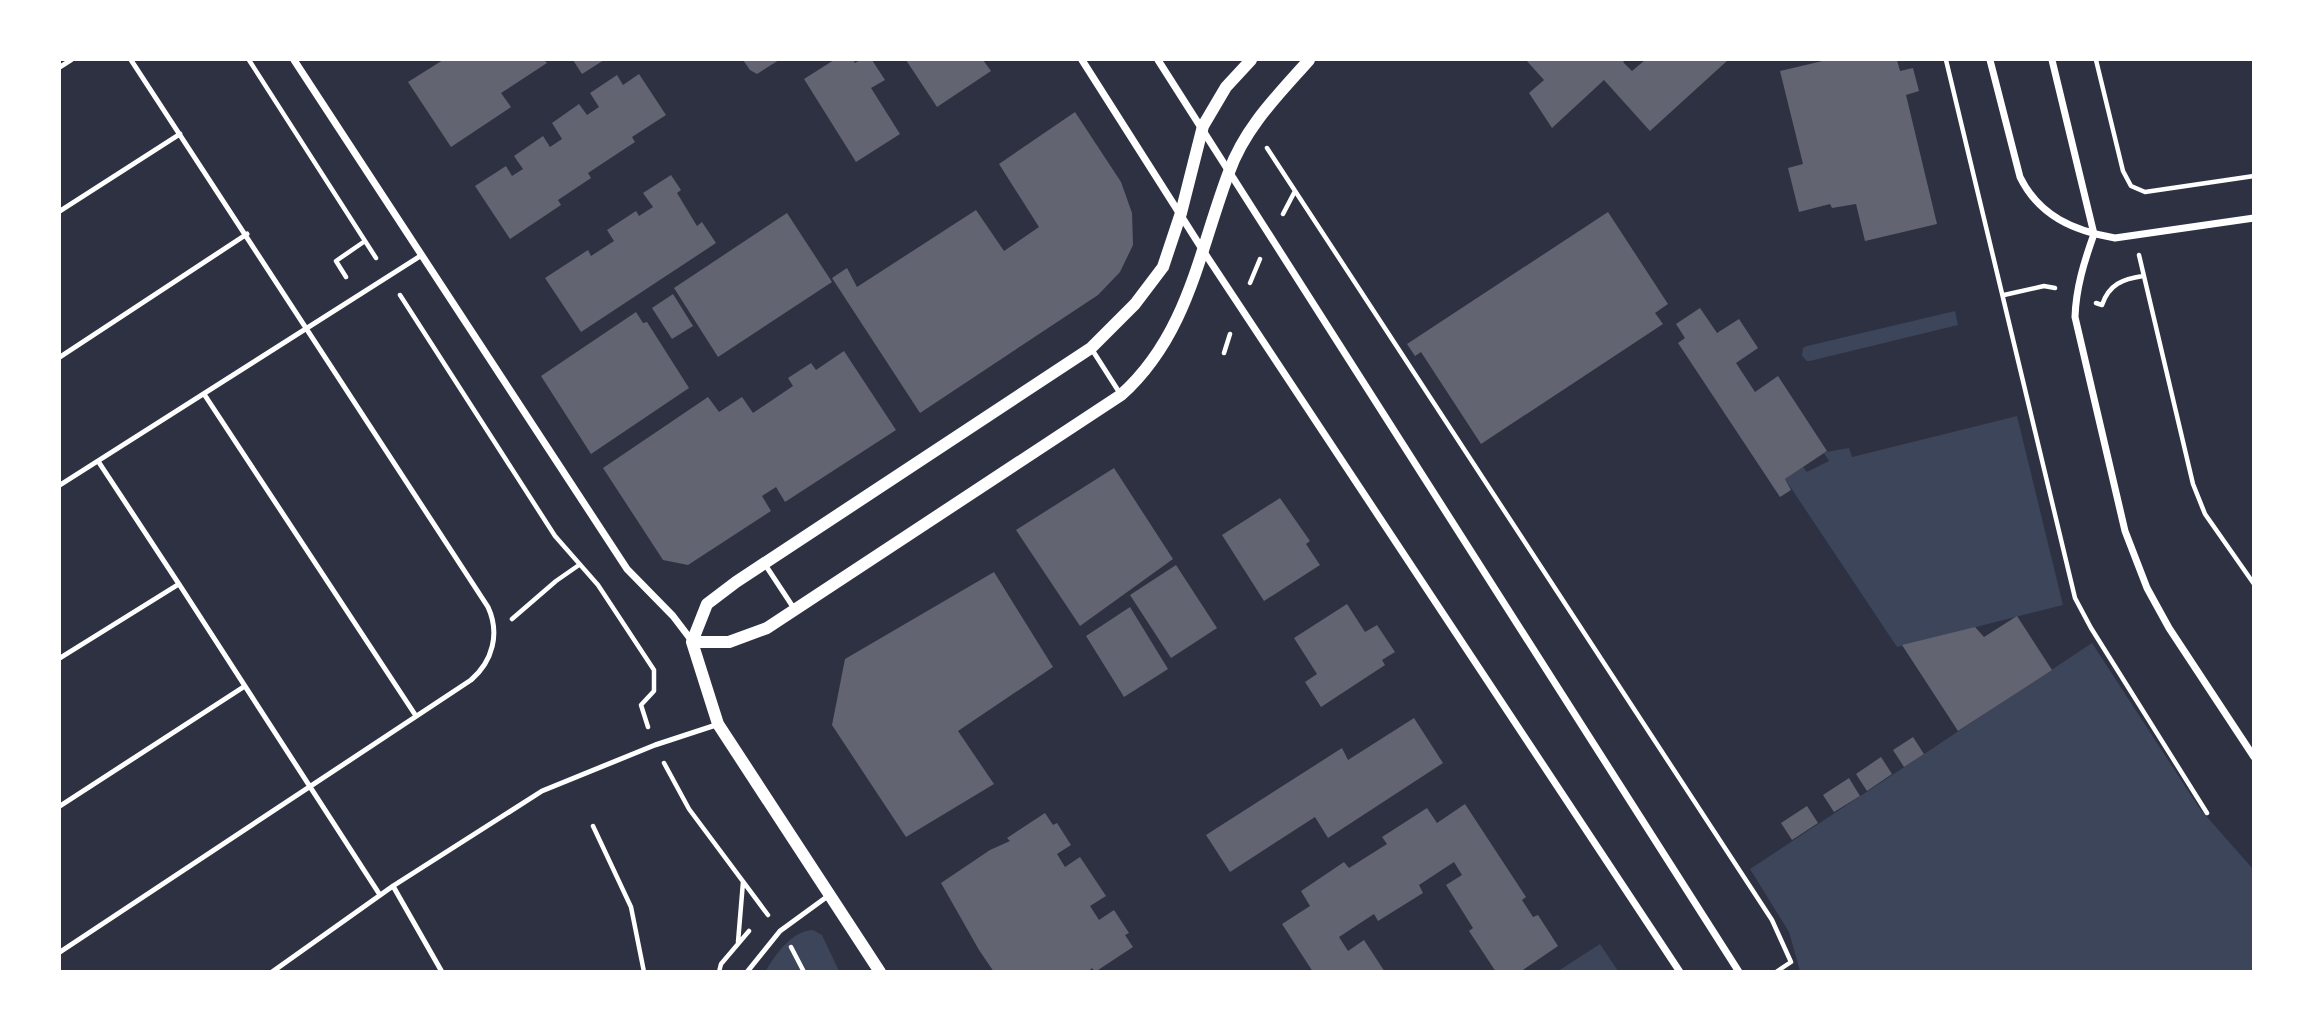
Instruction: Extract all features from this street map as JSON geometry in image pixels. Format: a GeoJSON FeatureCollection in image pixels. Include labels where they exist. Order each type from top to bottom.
{"type":"FeatureCollection","features":[{"type":"Feature","properties":{"kind":"street"},"geometry":{"type":"LineString","coordinates":[[294,60],[627,569],[673,616],[692,642],[718,724],[880,971]]}},
{"type":"Feature","properties":{"kind":"street"},"geometry":{"type":"LineString","coordinates":[[1082,60],[1239,306],[1679,971]]}},
{"type":"Feature","properties":{"kind":"street"},"geometry":{"type":"LineString","coordinates":[[1158,60],[1739,971]]}},
{"type":"Feature","properties":{"kind":"street"},"geometry":{"type":"LineString","coordinates":[[692,642],[707,604],[764,563],[1091,348],[1135,304],[1163,267],[1181,214],[1203,127],[1226,87],[1251,60]]}},
{"type":"Feature","properties":{"kind":"street"},"geometry":{"type":"LineString","coordinates":[[692,642],[729,642],[767,628],[1121,395],[1139,379],[1178,320],[1204,252],[1229,170],[1252,125],[1309,60]]}},
{"type":"Feature","properties":{"kind":"street"},"geometry":{"type":"LineString","coordinates":[[1990,60],[2020,177],[2038,205],[2054,217],[2094,234],[2115,238],[2253,218]]}},
{"type":"Feature","properties":{"kind":"street"},"geometry":{"type":"LineString","coordinates":[[2052,60],[2094,234],[2076,296],[2076,317],[2125,531],[2147,588],[2169,628],[2253,757]]}},
{"type":"Feature","properties":{"kind":"lane"},"geometry":{"type":"LineString","coordinates":[[60,67],[71,60]]}},
{"type":"Feature","properties":{"kind":"lane"},"geometry":{"type":"LineString","coordinates":[[60,952],[478,674],[488,659],[495,634],[488,607],[131,60]]}},
{"type":"Feature","properties":{"kind":"lane"},"geometry":{"type":"LineString","coordinates":[[60,211],[180,134]]}},
{"type":"Feature","properties":{"kind":"lane"},"geometry":{"type":"LineString","coordinates":[[60,357],[247,234]]}},
{"type":"Feature","properties":{"kind":"lane"},"geometry":{"type":"LineString","coordinates":[[60,485],[422,255]]}},
{"type":"Feature","properties":{"kind":"lane"},"geometry":{"type":"LineString","coordinates":[[1091,348],[1121,395]]}},
{"type":"Feature","properties":{"kind":"lane"},"geometry":{"type":"LineString","coordinates":[[204,394],[416,716]]}},
{"type":"Feature","properties":{"kind":"lane"},"geometry":{"type":"LineString","coordinates":[[98,461],[380,895]]}},
{"type":"Feature","properties":{"kind":"lane"},"geometry":{"type":"LineString","coordinates":[[764,563],[795,610]]}},
{"type":"Feature","properties":{"kind":"lane"},"geometry":{"type":"LineString","coordinates":[[60,657],[179,584]]}},
{"type":"Feature","properties":{"kind":"lane"},"geometry":{"type":"LineString","coordinates":[[60,806],[245,686]]}},
{"type":"Feature","properties":{"kind":"lane"},"geometry":{"type":"LineString","coordinates":[[272,971],[393,886],[542,791],[654,745],[718,724]]}},
{"type":"Feature","properties":{"kind":"lane"},"geometry":{"type":"LineString","coordinates":[[393,886],[442,971]]}},
{"type":"Feature","properties":{"kind":"lane"},"geometry":{"type":"LineString","coordinates":[[747,971],[780,930],[830,895]]}},
{"type":"Feature","properties":{"kind":"path"},"geometry":{"type":"LineString","coordinates":[[249,60],[555,537],[598,585],[654,670],[654,691],[641,705],[654,745],[689,809],[780,930],[804,971]]}},
{"type":"Feature","properties":{"kind":"path"},"geometry":{"type":"LineString","coordinates":[[1946,60],[2076,598],[2091,628],[2207,813]]}},
{"type":"Feature","properties":{"kind":"path"},"geometry":{"type":"LineString","coordinates":[[2096,60],[2123,171],[2131,186],[2145,192],[2253,176]]}},
{"type":"Feature","properties":{"kind":"path"},"geometry":{"type":"LineString","coordinates":[[1265,145],[1772,919],[1791,962],[1776,971]]}},
{"type":"Feature","properties":{"kind":"path"},"geometry":{"type":"LineString","coordinates":[[1224,353],[1239,306],[1295,191]]}},
{"type":"Feature","properties":{"kind":"path"},"geometry":{"type":"LineString","coordinates":[[2135,236],[2193,484],[2205,514],[2253,584]]}},
{"type":"Feature","properties":{"kind":"path"},"geometry":{"type":"LineString","coordinates":[[338,265],[336,261],[365,241]]}},
{"type":"Feature","properties":{"kind":"path"},"geometry":{"type":"LineString","coordinates":[[495,634],[556,581],[579,565]]}},
{"type":"Feature","properties":{"kind":"path"},"geometry":{"type":"LineString","coordinates":[[593,826],[631,907],[644,971]]}},
{"type":"Feature","properties":{"kind":"path"},"geometry":{"type":"LineString","coordinates":[[738,943],[743,881]]}},
{"type":"Feature","properties":{"kind":"shaded area"},"geometry":{"type":"Polygon","coordinates":[[[1955,311],[1958,325],[1810,361],[1802,356],[1803,348],[1807,346],[1955,311]]]}},
{"type":"Feature","properties":{"kind":"shaded area"},"geometry":{"type":"Polygon","coordinates":[[[2017,416],[2063,605],[1897,647],[1785,479],[1803,467],[1807,472],[1829,461],[1824,453],[1826,452],[1849,448],[1852,457],[2017,416]]]}},
{"type":"Feature","properties":{"kind":"shaded area"},"geometry":{"type":"Polygon","coordinates":[[[2092,643],[2200,809],[2253,869],[2253,971],[1800,971],[1789,932],[1750,869],[2092,643]]]}},
{"type":"Feature","properties":{"kind":"shaded area"},"geometry":{"type":"Polygon","coordinates":[[[813,930],[822,935],[839,971],[765,972],[791,939],[805,931],[813,930]]]}},
{"type":"Feature","properties":{"kind":"shaded area"},"geometry":{"type":"Polygon","coordinates":[[[1600,944],[1618,971],[1558,971],[1600,944]]]}},
{"type":"Feature","properties":{"kind":"building"},"geometry":{"type":"Polygon","coordinates":[[[443,60],[544,60],[547,63],[501,93],[511,107],[451,147],[408,82],[443,60]]]}},
{"type":"Feature","properties":{"kind":"building"},"geometry":{"type":"Polygon","coordinates":[[[573,60],[604,60],[582,74],[573,60]]]}},
{"type":"Feature","properties":{"kind":"building"},"geometry":{"type":"Polygon","coordinates":[[[743,60],[779,60],[757,74],[750,70],[743,60]]]}},
{"type":"Feature","properties":{"kind":"building"},"geometry":{"type":"Polygon","coordinates":[[[834,60],[853,60],[855,63],[872,60],[885,80],[871,88],[900,134],[856,162],[804,79],[834,60]]]}},
{"type":"Feature","properties":{"kind":"building"},"geometry":{"type":"Polygon","coordinates":[[[906,60],[983,60],[991,71],[937,107],[906,60]]]}},
{"type":"Feature","properties":{"kind":"building"},"geometry":{"type":"Polygon","coordinates":[[[1526,60],[1626,60],[1623,62],[1632,71],[1645,60],[1728,60],[1650,131],[1604,80],[1552,128],[1529,93],[1544,80],[1526,60]]]}},
{"type":"Feature","properties":{"kind":"building"},"geometry":{"type":"Polygon","coordinates":[[[1827,60],[1897,60],[1900,71],[1913,68],[1919,91],[1906,95],[1937,224],[1865,241],[1856,204],[1832,208],[1830,204],[1799,212],[1788,168],[1803,164],[1780,71],[1827,60]]]}},
{"type":"Feature","properties":{"kind":"building"},"geometry":{"type":"Polygon","coordinates":[[[639,74],[666,115],[632,137],[635,142],[588,173],[591,178],[558,200],[561,205],[510,239],[475,186],[506,166],[512,176],[523,169],[514,156],[543,136],[550,147],[562,139],[552,123],[579,104],[587,115],[599,107],[590,93],[617,75],[623,85],[639,74]]]}},
{"type":"Feature","properties":{"kind":"building"},"geometry":{"type":"Polygon","coordinates":[[[1075,112],[1121,182],[1132,213],[1133,245],[1120,272],[1098,295],[920,413],[832,278],[847,268],[857,287],[976,210],[1004,251],[1039,227],[999,164],[1075,112]]]}},
{"type":"Feature","properties":{"kind":"building"},"geometry":{"type":"Polygon","coordinates":[[[671,175],[681,190],[677,193],[697,226],[702,222],[716,243],[581,332],[545,278],[588,250],[591,256],[614,241],[607,230],[636,211],[639,216],[653,207],[643,193],[671,175]]]}},
{"type":"Feature","properties":{"kind":"building"},"geometry":{"type":"Polygon","coordinates":[[[1608,212],[1668,304],[1655,313],[1663,324],[1481,444],[1421,352],[1415,356],[1407,344],[1608,212]]]}},
{"type":"Feature","properties":{"kind":"building"},"geometry":{"type":"Polygon","coordinates":[[[787,213],[832,282],[718,357],[674,288],[787,213]]]}},
{"type":"Feature","properties":{"kind":"building"},"geometry":{"type":"Polygon","coordinates":[[[673,294],[693,326],[672,339],[652,308],[673,294]]]}},
{"type":"Feature","properties":{"kind":"building"},"geometry":{"type":"Polygon","coordinates":[[[1700,308],[1717,333],[1739,319],[1758,348],[1736,363],[1755,392],[1778,376],[1827,451],[1785,479],[1791,490],[1780,497],[1678,343],[1685,338],[1676,324],[1700,308]]]}},
{"type":"Feature","properties":{"kind":"building"},"geometry":{"type":"Polygon","coordinates":[[[636,312],[643,323],[647,322],[689,388],[591,454],[541,376],[636,312]]]}},
{"type":"Feature","properties":{"kind":"building"},"geometry":{"type":"Polygon","coordinates":[[[844,351],[896,430],[785,502],[776,487],[762,496],[771,511],[688,565],[663,560],[603,468],[708,397],[719,412],[742,397],[753,413],[793,386],[788,378],[811,363],[816,370],[844,351]]]}},
{"type":"Feature","properties":{"kind":"building"},"geometry":{"type":"Polygon","coordinates":[[[1114,468],[1173,559],[1080,626],[1016,530],[1114,468]]]}},
{"type":"Feature","properties":{"kind":"building"},"geometry":{"type":"Polygon","coordinates":[[[1280,498],[1310,541],[1306,544],[1320,565],[1264,601],[1222,535],[1280,498]]]}},
{"type":"Feature","properties":{"kind":"building"},"geometry":{"type":"Polygon","coordinates":[[[1176,565],[1217,628],[1171,658],[1130,595],[1176,565]]]}},
{"type":"Feature","properties":{"kind":"building"},"geometry":{"type":"Polygon","coordinates":[[[994,572],[1053,667],[958,731],[994,784],[906,837],[832,725],[845,659],[994,572]]]}},
{"type":"Feature","properties":{"kind":"building"},"geometry":{"type":"Polygon","coordinates":[[[1347,604],[1365,632],[1377,625],[1395,652],[1382,660],[1385,665],[1321,707],[1305,682],[1317,674],[1294,638],[1347,604]]]}},
{"type":"Feature","properties":{"kind":"building"},"geometry":{"type":"Polygon","coordinates":[[[1130,607],[1168,669],[1124,697],[1086,636],[1130,607]]]}},
{"type":"Feature","properties":{"kind":"building"},"geometry":{"type":"Polygon","coordinates":[[[2017,616],[2052,670],[1958,731],[1902,645],[1975,627],[1984,637],[2017,616]]]}},
{"type":"Feature","properties":{"kind":"building"},"geometry":{"type":"Polygon","coordinates":[[[1414,718],[1443,763],[1328,838],[1315,817],[1230,872],[1206,835],[1342,748],[1348,760],[1414,718]]]}},
{"type":"Feature","properties":{"kind":"building"},"geometry":{"type":"Polygon","coordinates":[[[1913,737],[1924,754],[1904,767],[1893,750],[1913,737]]]}},
{"type":"Feature","properties":{"kind":"building"},"geometry":{"type":"Polygon","coordinates":[[[1881,757],[1892,774],[1867,791],[1856,774],[1881,757]]]}},
{"type":"Feature","properties":{"kind":"building"},"geometry":{"type":"Polygon","coordinates":[[[1849,778],[1860,796],[1834,812],[1823,795],[1849,778]]]}},
{"type":"Feature","properties":{"kind":"building"},"geometry":{"type":"Polygon","coordinates":[[[1465,804],[1526,897],[1522,900],[1533,917],[1538,915],[1558,946],[1520,972],[1496,972],[1469,931],[1473,928],[1446,885],[1462,875],[1454,862],[1419,885],[1423,893],[1378,921],[1374,914],[1339,937],[1348,951],[1364,940],[1385,972],[1313,972],[1282,924],[1310,906],[1301,891],[1344,862],[1349,868],[1387,844],[1382,837],[1427,808],[1437,823],[1465,804]]]}},
{"type":"Feature","properties":{"kind":"building"},"geometry":{"type":"Polygon","coordinates":[[[1807,806],[1818,823],[1792,840],[1781,823],[1807,806]]]}},
{"type":"Feature","properties":{"kind":"building"},"geometry":{"type":"Polygon","coordinates":[[[1045,813],[1053,825],[1057,823],[1071,845],[1057,854],[1065,867],[1080,857],[1106,896],[1090,906],[1099,920],[1114,910],[1129,933],[1125,935],[1133,947],[1095,972],[1092,968],[1088,972],[994,972],[941,883],[990,850],[1010,841],[1007,838],[1045,813]]]}}]}
